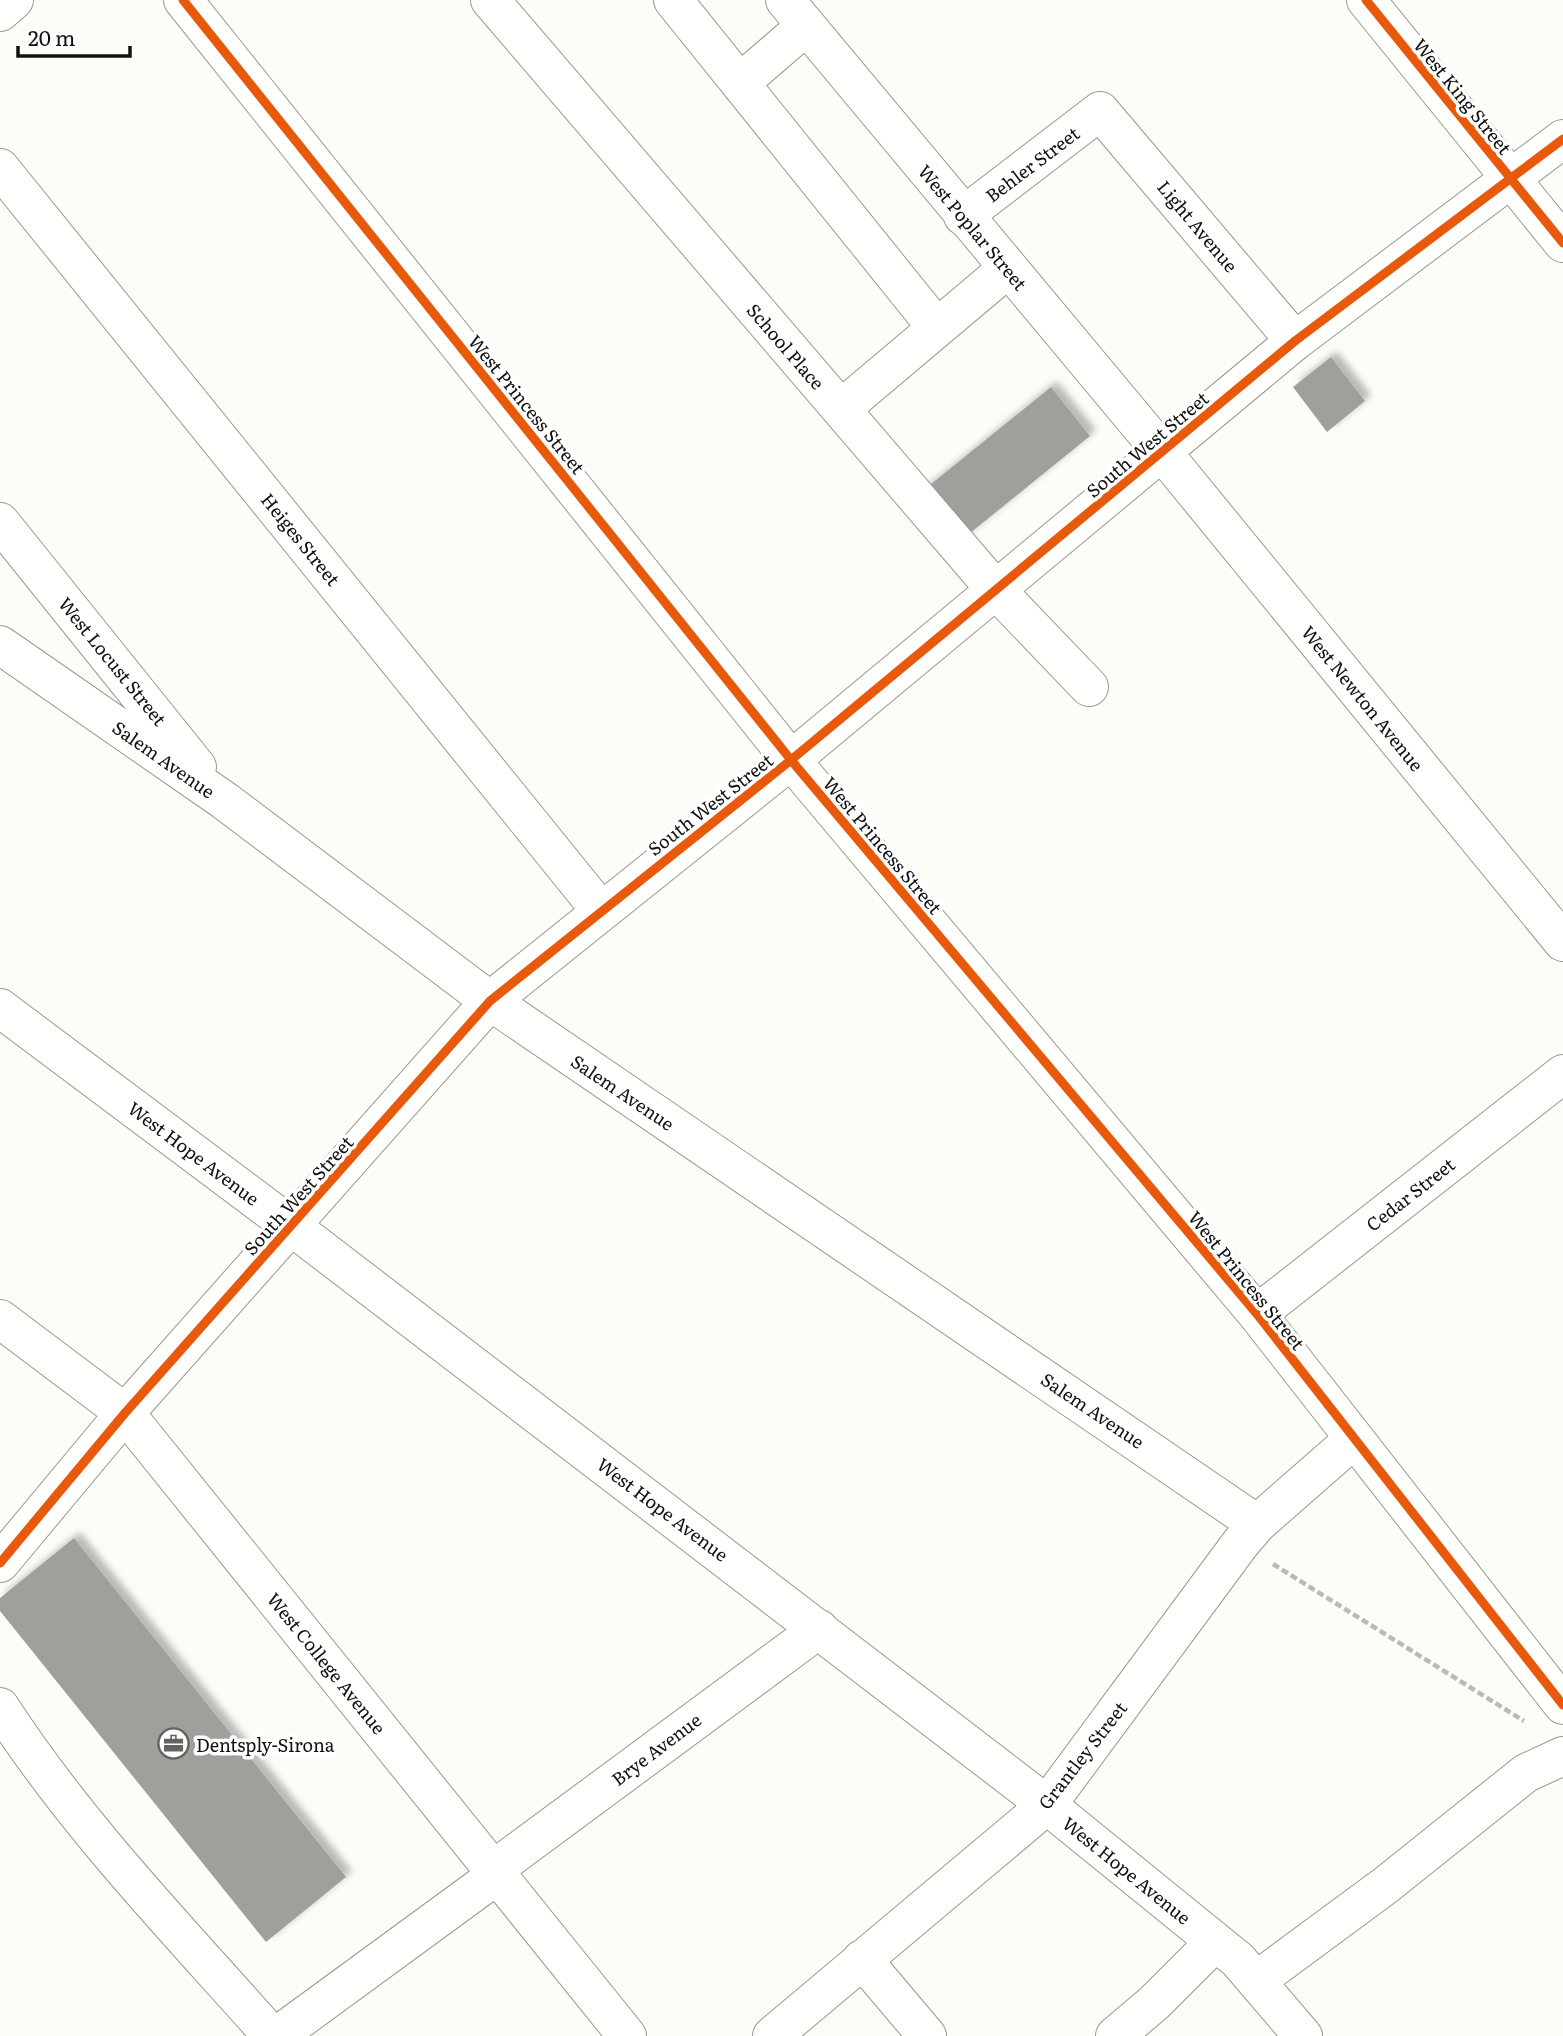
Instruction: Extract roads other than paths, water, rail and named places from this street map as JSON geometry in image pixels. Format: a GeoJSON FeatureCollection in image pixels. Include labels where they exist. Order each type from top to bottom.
{"type":"FeatureCollection","features":[{"type":"Feature","properties":{"kind":"street"},"geometry":{"type":"LineString","coordinates":[[0,12],[14,0]]}},
{"type":"Feature","properties":{"kind":"street","name":"West Princess Street"},"geometry":{"type":"LineString","coordinates":[[183,0],[791,760],[1257,1314],[1563,1705]]}},
{"type":"Feature","properties":{"kind":"street","name":"School Place"},"geometry":{"type":"LineString","coordinates":[[490,0],[995,589],[1089,687]]}},
{"type":"Feature","properties":{"kind":"street"},"geometry":{"type":"LineString","coordinates":[[673,0],[937,328]]}},
{"type":"Feature","properties":{"kind":"street","name":"West King Street"},"geometry":{"type":"LineString","coordinates":[[1366,0],[1563,243]]}},
{"type":"Feature","properties":{"kind":"street"},"geometry":{"type":"LineString","coordinates":[[740,83],[795,13]]}},
{"type":"Feature","properties":{"kind":"street","name":"West Poplar Street"},"geometry":{"type":"LineString","coordinates":[[795,13],[1163,453]]}},
{"type":"Feature","properties":{"kind":"street","name":"Behler Street"},"geometry":{"type":"LineString","coordinates":[[963,216],[1100,111]]}},
{"type":"Feature","properties":{"kind":"street","name":"Light Avenue"},"geometry":{"type":"LineString","coordinates":[[1100,111],[1295,341]]}},
{"type":"Feature","properties":{"kind":"street","name":"South West Street"},"geometry":{"type":"LineString","coordinates":[[0,1563],[125,1413],[490,1001],[791,760],[1295,341],[1563,139]]}},
{"type":"Feature","properties":{"kind":"street","name":"Heiges Street"},"geometry":{"type":"LineString","coordinates":[[0,168],[601,911]]}},
{"type":"Feature","properties":{"kind":"street"},"geometry":{"type":"LineString","coordinates":[[841,410],[1007,269]]}},
{"type":"Feature","properties":{"kind":"street","name":"West Newton Avenue"},"geometry":{"type":"LineString","coordinates":[[1163,453],[1563,942]]}},
{"type":"Feature","properties":{"kind":"street","name":"West Locust Street"},"geometry":{"type":"LineString","coordinates":[[0,522],[225,802]]}},
{"type":"Feature","properties":{"kind":"street","name":"Salem Avenue"},"geometry":{"type":"LineString","coordinates":[[0,645],[225,802],[490,1001],[1249,1534]]}},
{"type":"Feature","properties":{"kind":"street","name":"West Hope Avenue"},"geometry":{"type":"LineString","coordinates":[[0,1008],[291,1226],[1047,1805],[1238,1960],[1303,2036]]}},
{"type":"Feature","properties":{"kind":"street","name":"Cedar Street"},"geometry":{"type":"LineString","coordinates":[[1257,1314],[1563,1074]]}},
{"type":"Feature","properties":{"kind":"street","name":"West College Avenue"},"geometry":{"type":"LineString","coordinates":[[0,1319],[125,1413],[627,2036]]}},
{"type":"Feature","properties":{"kind":"street","name":"Grantley Street"},"geometry":{"type":"LineString","coordinates":[[772,2036],[1047,1805],[1249,1534],[1354,1439]]}},
{"type":"Feature","properties":{"kind":"street","name":"Brye Avenue"},"geometry":{"type":"LineString","coordinates":[[275,2036],[819,1629]]}},
{"type":"Feature","properties":{"kind":"street"},"geometry":{"type":"LineString","coordinates":[[0,1707],[30,1754],[131,1878],[275,2036]]}},
{"type":"Feature","properties":{"kind":"street"},"geometry":{"type":"LineString","coordinates":[[1256,1981],[1386,1885],[1526,1773],[1563,1756]]}},
{"type":"Feature","properties":{"kind":"street"},"geometry":{"type":"LineString","coordinates":[[1115,2036],[1154,2003],[1215,1942]]}},
{"type":"Feature","properties":{"kind":"street"},"geometry":{"type":"LineString","coordinates":[[862,1959],[927,2036]]}},
{"type":"Feature","properties":{"kind":"place","name":"Dentsply-Sirona"},"geometry":{"type":"Point","coordinates":[173,1744]}}]}
